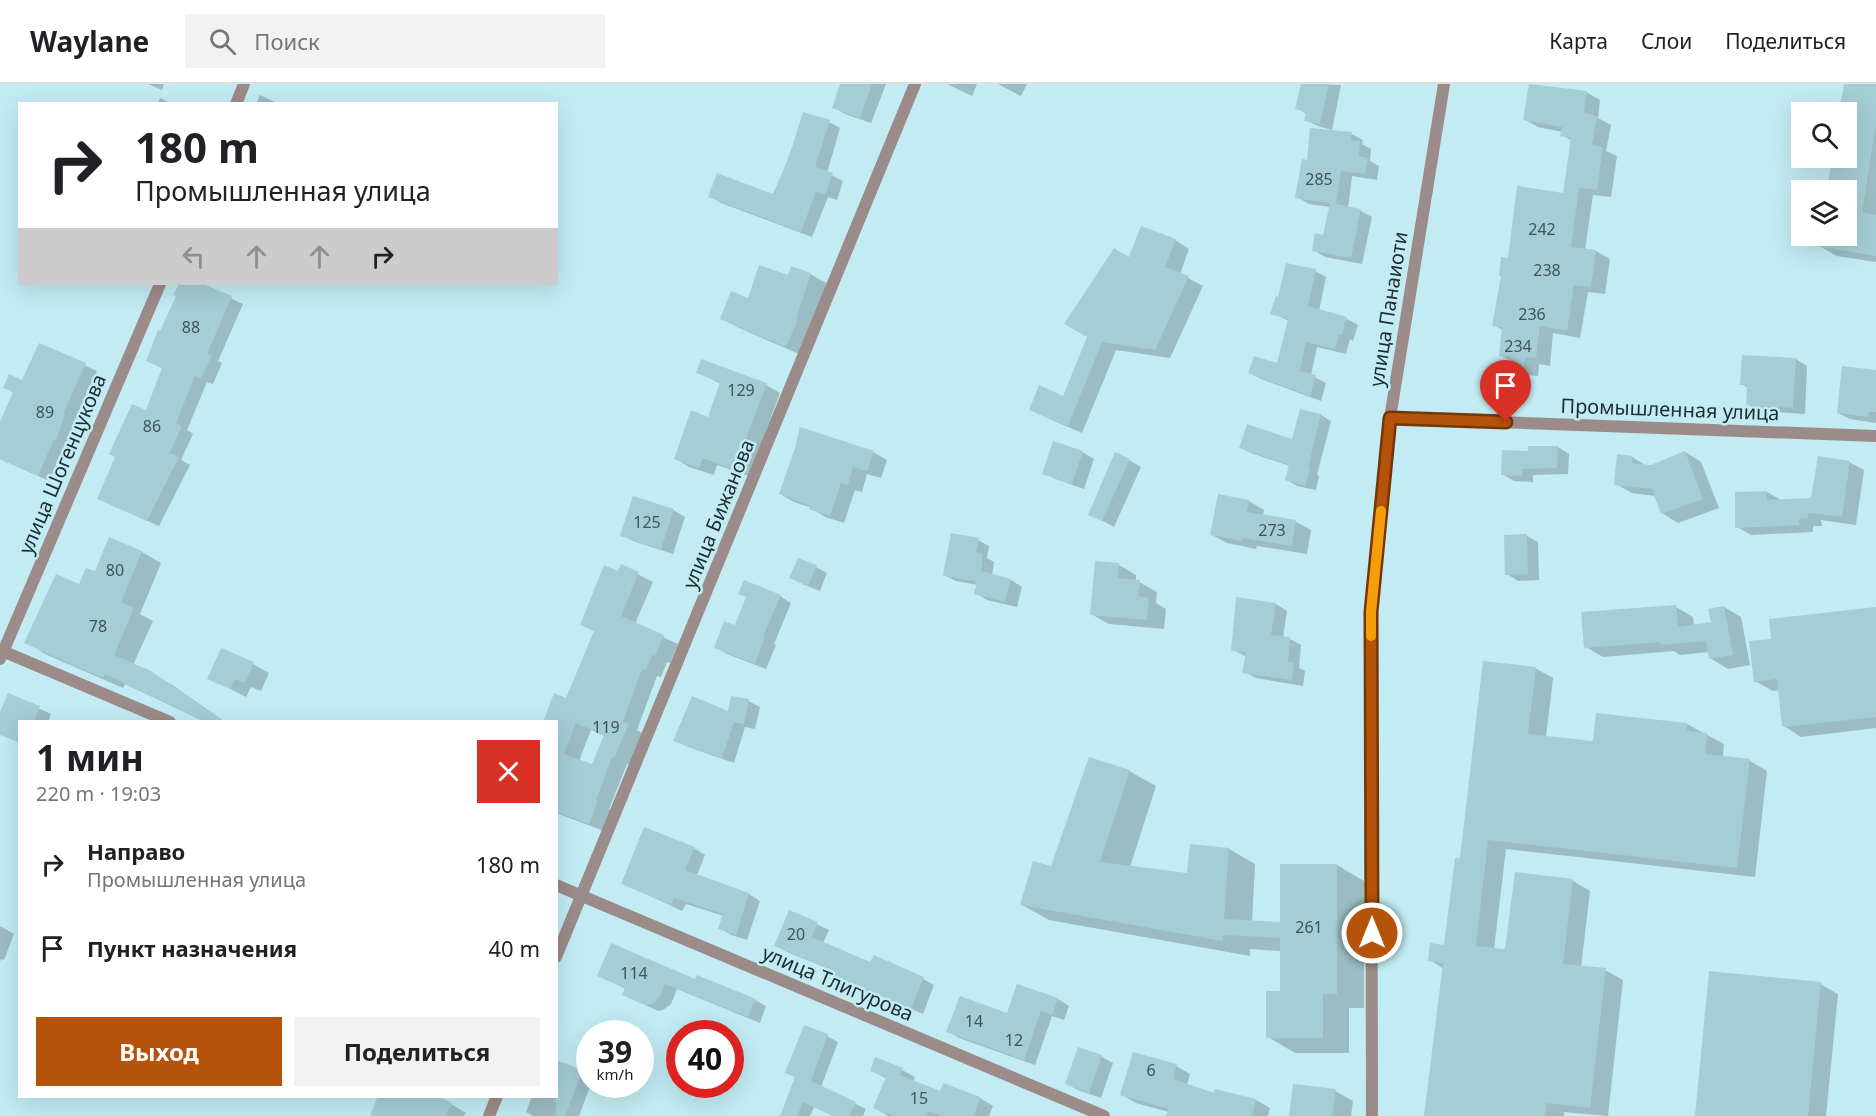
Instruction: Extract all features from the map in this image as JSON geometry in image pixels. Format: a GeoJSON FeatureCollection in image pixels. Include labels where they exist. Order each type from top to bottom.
{"type":"FeatureCollection","features":[{"type":"Feature","properties":{"kind":"street"},"geometry":{"type":"LineString","coordinates":[[237,102],[244,84]]}},
{"type":"Feature","properties":{"kind":"street","name":"улица Бижанова"},"geometry":{"type":"LineString","coordinates":[[558,953],[583,897],[915,84]]}},
{"type":"Feature","properties":{"kind":"street","name":"улица Панаиоти"},"geometry":{"type":"LineString","coordinates":[[1372,1116],[1371,612],[1390,418],[1444,84]]}},
{"type":"Feature","properties":{"kind":"street","name":"улица Шогенцукова"},"geometry":{"type":"LineString","coordinates":[[1,653],[160,285]]}},
{"type":"Feature","properties":{"kind":"street","name":"Промышленная улица"},"geometry":{"type":"LineString","coordinates":[[1390,418],[1876,436]]}},
{"type":"Feature","properties":{"kind":"street"},"geometry":{"type":"LineString","coordinates":[[1,653],[165,720]]}},
{"type":"Feature","properties":{"kind":"street","name":"улица Тлигурова"},"geometry":{"type":"LineString","coordinates":[[558,886],[1104,1116]]}},
{"type":"Feature","properties":{"kind":"street"},"geometry":{"type":"LineString","coordinates":[[489,1116],[496,1098]]}},
{"type":"Feature","properties":{"kind":"building"},"geometry":{"type":"Polygon","coordinates":[[[840,84],[872,84],[860,118],[832,108],[840,84]]]}},
{"type":"Feature","properties":{"kind":"building"},"geometry":{"type":"Polygon","coordinates":[[[1301,84],[1329,84],[1320,124],[1304,121],[1306,112],[1295,109],[1301,84]]]}},
{"type":"Feature","properties":{"kind":"building"},"geometry":{"type":"Polygon","coordinates":[[[1529,84],[1587,91],[1584,113],[1597,116],[1592,145],[1603,147],[1597,190],[1579,188],[1571,247],[1596,250],[1591,287],[1574,285],[1567,331],[1540,326],[1536,358],[1525,357],[1524,369],[1509,367],[1510,357],[1499,356],[1502,327],[1492,326],[1501,276],[1499,276],[1501,257],[1508,258],[1517,186],[1563,193],[1571,138],[1560,136],[1562,127],[1523,120],[1529,84]]]}},
{"type":"Feature","properties":{"kind":"building"},"geometry":{"type":"Polygon","coordinates":[[[1844,84],[1876,84],[1876,124],[1862,212],[1876,215],[1876,256],[1815,246],[1857,246],[1857,180],[1829,180],[1830,168],[1857,168],[1857,102],[1841,102],[1844,84]]]}},
{"type":"Feature","properties":{"kind":"building"},"geometry":{"type":"Polygon","coordinates":[[[803,112],[830,120],[815,167],[833,173],[825,195],[816,191],[801,232],[708,197],[717,173],[773,194],[789,157],[803,112]]]}},
{"type":"Feature","properties":{"kind":"building"},"geometry":{"type":"Polygon","coordinates":[[[1310,128],[1352,132],[1351,140],[1360,141],[1359,156],[1368,158],[1365,174],[1341,171],[1336,204],[1361,209],[1351,258],[1312,251],[1315,233],[1323,235],[1330,203],[1295,198],[1302,159],[1307,160],[1310,128]]]}},
{"type":"Feature","properties":{"kind":"building"},"geometry":{"type":"Polygon","coordinates":[[[1141,226],[1176,239],[1165,267],[1189,276],[1155,350],[1102,342],[1068,426],[1029,410],[1039,385],[1063,396],[1087,337],[1064,324],[1114,248],[1129,257],[1141,226]]]}},
{"type":"Feature","properties":{"kind":"building"},"geometry":{"type":"Polygon","coordinates":[[[1286,263],[1316,269],[1308,306],[1347,317],[1335,349],[1306,342],[1300,371],[1316,375],[1310,396],[1248,373],[1254,356],[1277,363],[1288,319],[1270,314],[1276,296],[1278,297],[1286,263]]]}},
{"type":"Feature","properties":{"kind":"building"},"geometry":{"type":"Polygon","coordinates":[[[759,265],[788,275],[791,266],[811,273],[796,319],[798,319],[786,347],[720,319],[731,291],[748,298],[759,265]]]}},
{"type":"Feature","properties":{"kind":"building"},"geometry":{"type":"Polygon","coordinates":[[[178,285],[205,285],[232,296],[207,354],[212,355],[201,379],[195,376],[176,423],[182,426],[170,453],[179,457],[147,521],[97,499],[115,457],[109,454],[132,404],[146,410],[162,368],[146,361],[158,330],[160,331],[176,296],[173,295],[178,285]]]}},
{"type":"Feature","properties":{"kind":"building"},"geometry":{"type":"Polygon","coordinates":[[[39,343],[86,363],[63,414],[65,415],[56,440],[54,439],[38,476],[0,459],[0,422],[13,392],[3,388],[9,374],[22,380],[39,343]]]}},
{"type":"Feature","properties":{"kind":"building"},"geometry":{"type":"Polygon","coordinates":[[[1742,355],[1796,358],[1793,408],[1746,405],[1747,385],[1740,385],[1742,355]]]}},
{"type":"Feature","properties":{"kind":"building"},"geometry":{"type":"Polygon","coordinates":[[[701,359],[767,383],[734,470],[703,458],[699,468],[674,459],[691,410],[708,417],[720,382],[696,373],[701,359]]]}},
{"type":"Feature","properties":{"kind":"building"},"geometry":{"type":"Polygon","coordinates":[[[1842,366],[1876,370],[1876,412],[1869,412],[1868,417],[1837,413],[1842,366]]]}},
{"type":"Feature","properties":{"kind":"building"},"geometry":{"type":"Polygon","coordinates":[[[1300,409],[1321,414],[1305,486],[1285,480],[1289,465],[1239,448],[1247,424],[1292,439],[1300,409]]]}},
{"type":"Feature","properties":{"kind":"building"},"geometry":{"type":"Polygon","coordinates":[[[800,427],[874,451],[867,471],[853,467],[848,485],[841,483],[830,516],[809,509],[811,506],[779,494],[800,427]]]}},
{"type":"Feature","properties":{"kind":"building"},"geometry":{"type":"Polygon","coordinates":[[[1053,441],[1083,451],[1072,484],[1042,474],[1053,441]]]}},
{"type":"Feature","properties":{"kind":"building"},"geometry":{"type":"Polygon","coordinates":[[[1528,446],[1558,446],[1557,468],[1522,469],[1522,476],[1501,475],[1502,450],[1528,451],[1528,446]]]}},
{"type":"Feature","properties":{"kind":"building"},"geometry":{"type":"Polygon","coordinates":[[[1685,451],[1703,499],[1661,514],[1652,489],[1614,485],[1617,454],[1632,456],[1632,463],[1651,465],[1685,451]]]}},
{"type":"Feature","properties":{"kind":"building"},"geometry":{"type":"Polygon","coordinates":[[[1115,452],[1130,459],[1102,521],[1088,515],[1115,452]]]}},
{"type":"Feature","properties":{"kind":"building"},"geometry":{"type":"Polygon","coordinates":[[[1818,456],[1850,461],[1842,517],[1808,513],[1808,518],[1799,519],[1799,525],[1735,528],[1735,492],[1767,491],[1767,500],[1811,498],[1818,456]]]}},
{"type":"Feature","properties":{"kind":"building"},"geometry":{"type":"Polygon","coordinates":[[[1218,494],[1249,500],[1247,512],[1296,520],[1292,546],[1242,538],[1241,541],[1210,535],[1218,494]]]}},
{"type":"Feature","properties":{"kind":"building"},"geometry":{"type":"Polygon","coordinates":[[[633,496],[674,509],[661,549],[620,536],[633,496]]]}},
{"type":"Feature","properties":{"kind":"building"},"geometry":{"type":"Polygon","coordinates":[[[951,533],[979,538],[976,552],[983,554],[981,571],[1011,579],[1005,602],[974,594],[977,582],[943,575],[951,533]]]}},
{"type":"Feature","properties":{"kind":"building"},"geometry":{"type":"Polygon","coordinates":[[[1527,534],[1528,574],[1505,575],[1504,535],[1527,534]]]}},
{"type":"Feature","properties":{"kind":"building"},"geometry":{"type":"Polygon","coordinates":[[[109,537],[142,551],[121,602],[134,608],[114,655],[151,671],[220,720],[202,720],[105,674],[103,678],[24,643],[56,574],[79,584],[86,568],[95,571],[109,537]]]}},
{"type":"Feature","properties":{"kind":"building"},"geometry":{"type":"Polygon","coordinates":[[[798,558],[817,565],[808,586],[789,578],[798,558]]]}},
{"type":"Feature","properties":{"kind":"building"},"geometry":{"type":"Polygon","coordinates":[[[1095,561],[1119,563],[1118,578],[1140,580],[1138,596],[1149,598],[1147,620],[1090,615],[1095,561]]]}},
{"type":"Feature","properties":{"kind":"building"},"geometry":{"type":"Polygon","coordinates":[[[621,564],[639,572],[621,616],[664,635],[646,670],[642,669],[623,721],[629,724],[614,758],[612,757],[589,824],[558,813],[558,720],[544,720],[554,693],[566,698],[594,631],[580,625],[604,565],[618,571],[621,564]],[[576,723],[564,754],[592,764],[604,735],[576,723]]]}},
{"type":"Feature","properties":{"kind":"building"},"geometry":{"type":"Polygon","coordinates":[[[744,580],[781,595],[763,636],[765,637],[755,664],[714,648],[724,621],[735,625],[746,597],[738,594],[744,580]]]}},
{"type":"Feature","properties":{"kind":"building"},"geometry":{"type":"Polygon","coordinates":[[[1236,597],[1276,603],[1271,635],[1290,637],[1288,662],[1294,663],[1292,680],[1242,673],[1246,652],[1231,651],[1236,597]]]}},
{"type":"Feature","properties":{"kind":"building"},"geometry":{"type":"Polygon","coordinates":[[[1676,605],[1678,627],[1711,622],[1708,609],[1724,606],[1733,655],[1709,659],[1706,641],[1584,648],[1581,612],[1676,605]]]}},
{"type":"Feature","properties":{"kind":"building"},"geometry":{"type":"Polygon","coordinates":[[[1876,607],[1876,717],[1782,727],[1777,679],[1754,682],[1749,641],[1771,639],[1769,619],[1876,607]]]}},
{"type":"Feature","properties":{"kind":"building"},"geometry":{"type":"Polygon","coordinates":[[[221,648],[254,662],[245,683],[235,679],[230,689],[207,679],[221,648]]]}},
{"type":"Feature","properties":{"kind":"building"},"geometry":{"type":"Polygon","coordinates":[[[1483,661],[1536,667],[1528,734],[1593,741],[1596,713],[1687,723],[1687,731],[1707,733],[1705,754],[1750,759],[1737,868],[1488,840],[1476,946],[1505,949],[1515,872],[1573,879],[1563,964],[1606,968],[1590,1108],[1547,1103],[1545,1116],[1424,1116],[1443,963],[1428,961],[1430,943],[1444,945],[1455,858],[1460,858],[1483,661]]]}},
{"type":"Feature","properties":{"kind":"building"},"geometry":{"type":"Polygon","coordinates":[[[8,693],[40,706],[35,720],[18,720],[18,741],[0,735],[0,712],[8,693]]]}},
{"type":"Feature","properties":{"kind":"building"},"geometry":{"type":"Polygon","coordinates":[[[692,696],[728,711],[731,696],[749,699],[744,724],[734,722],[722,758],[673,741],[692,696]]]}},
{"type":"Feature","properties":{"kind":"building"},"geometry":{"type":"Polygon","coordinates":[[[1089,757],[1130,770],[1100,862],[1187,873],[1190,844],[1229,848],[1224,919],[1280,922],[1280,864],[1337,864],[1337,994],[1323,994],[1323,1038],[1266,1038],[1266,991],[1280,991],[1280,938],[1223,935],[1223,941],[1020,905],[1033,861],[1051,866],[1089,757]]]}},
{"type":"Feature","properties":{"kind":"building"},"geometry":{"type":"Polygon","coordinates":[[[644,827],[695,847],[685,870],[749,893],[736,935],[718,929],[723,914],[674,898],[671,905],[621,884],[644,827]]]}},
{"type":"Feature","properties":{"kind":"building"},"geometry":{"type":"Polygon","coordinates":[[[789,910],[818,922],[812,937],[870,962],[874,955],[924,977],[911,1009],[855,984],[854,986],[825,974],[828,968],[774,946],[789,910]]]}},
{"type":"Feature","properties":{"kind":"building"},"geometry":{"type":"Polygon","coordinates":[[[611,943],[695,979],[697,975],[756,999],[748,1017],[665,984],[659,998],[651,1004],[645,1005],[622,995],[625,988],[597,976],[611,943]]]}},
{"type":"Feature","properties":{"kind":"building"},"geometry":{"type":"Polygon","coordinates":[[[1709,971],[1821,982],[1808,1116],[1695,1116],[1709,971]]]}},
{"type":"Feature","properties":{"kind":"building"},"geometry":{"type":"Polygon","coordinates":[[[1017,984],[1058,998],[1052,1015],[1041,1011],[1024,1060],[946,1032],[960,996],[1007,1013],[1017,984]]]}},
{"type":"Feature","properties":{"kind":"building"},"geometry":{"type":"Polygon","coordinates":[[[804,1025],[828,1034],[811,1081],[856,1102],[849,1116],[833,1116],[803,1102],[797,1116],[780,1116],[795,1077],[785,1073],[804,1025]]]}},
{"type":"Feature","properties":{"kind":"building"},"geometry":{"type":"Polygon","coordinates":[[[1078,1047],[1102,1055],[1089,1093],[1065,1084],[1078,1047]]]}},
{"type":"Feature","properties":{"kind":"building"},"geometry":{"type":"Polygon","coordinates":[[[1133,1052],[1177,1064],[1173,1079],[1214,1093],[1215,1089],[1256,1099],[1252,1116],[1166,1116],[1169,1109],[1120,1095],[1133,1052]]]}},
{"type":"Feature","properties":{"kind":"building"},"geometry":{"type":"Polygon","coordinates":[[[875,1057],[903,1068],[900,1075],[940,1091],[943,1083],[980,1097],[974,1116],[942,1116],[928,1111],[927,1116],[894,1116],[873,1108],[886,1077],[870,1071],[875,1057]]]}},
{"type":"Feature","properties":{"kind":"building"},"geometry":{"type":"Polygon","coordinates":[[[558,1061],[576,1067],[576,1088],[565,1116],[556,1116],[558,1061]]]}},
{"type":"Feature","properties":{"kind":"building"},"geometry":{"type":"Polygon","coordinates":[[[1293,1084],[1336,1089],[1332,1116],[1289,1116],[1293,1084]]]}},
{"type":"Feature","properties":{"kind":"building"},"geometry":{"type":"Polygon","coordinates":[[[377,1098],[442,1098],[452,1103],[446,1116],[370,1116],[377,1098]]]}},
{"type":"Feature","properties":{"kind":"slow traffic"},"geometry":{"type":"LineString","coordinates":[[1371,636],[1371,612],[1381,511]]}},
{"type":"Feature","properties":{"kind":"route"},"geometry":{"type":"LineString","coordinates":[[1372,933],[1371,612],[1390,418],[1506,422]]}}]}
